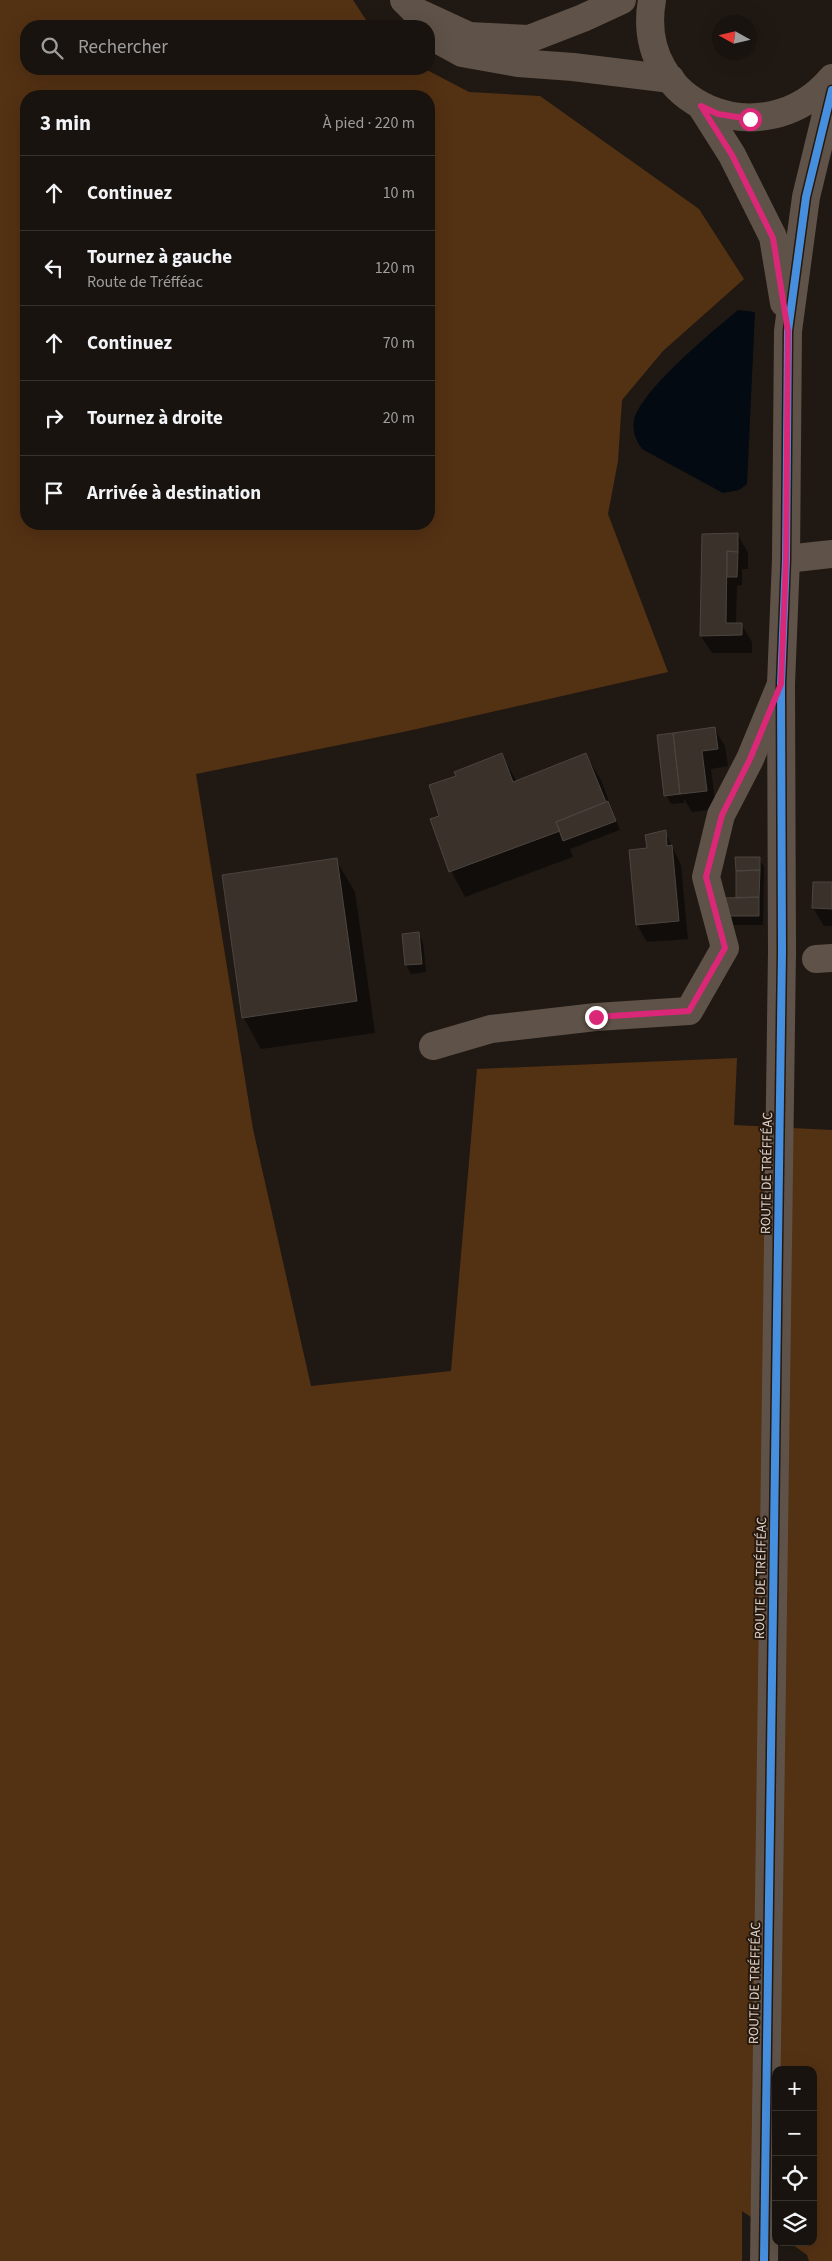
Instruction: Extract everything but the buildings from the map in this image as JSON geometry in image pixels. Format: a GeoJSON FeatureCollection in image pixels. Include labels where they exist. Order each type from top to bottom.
{"type":"FeatureCollection","features":[{"type":"Feature","properties":{"kind":"street"},"geometry":{"type":"LineString","coordinates":[[387,0],[400,20]]}},
{"type":"Feature","properties":{"kind":"street"},"geometry":{"type":"LineString","coordinates":[[404,0],[415,11],[434,20]]}},
{"type":"Feature","properties":{"kind":"street"},"geometry":{"type":"LineString","coordinates":[[435,20],[469,36],[529,39],[622,0]]}},
{"type":"Feature","properties":{"kind":"street"},"geometry":{"type":"LineString","coordinates":[[652,0],[650,13],[651,38],[658,59],[671,79],[683,92],[701,106],[718,114],[750,119],[782,114],[802,105],[822,90],[832,78]]}},
{"type":"Feature","properties":{"kind":"street"},"geometry":{"type":"LineString","coordinates":[[435,38],[462,53],[518,63],[573,67],[671,79]]}},
{"type":"Feature","properties":{"kind":"street","name":"ROUTE DE TRÉFFÉAC"},"geometry":{"type":"LineString","coordinates":[[764,2261],[782,952],[781,684],[786,560],[788,331],[806,197],[832,90]]}},
{"type":"Feature","properties":{"kind":"street","name":"ROUTE DE TRÉFFÉAC"},"geometry":{"type":"LineString","coordinates":[[701,106],[732,155],[773,238],[788,331]]}},
{"type":"Feature","properties":{"kind":"street"},"geometry":{"type":"LineString","coordinates":[[786,560],[832,554]]}},
{"type":"Feature","properties":{"kind":"street"},"geometry":{"type":"LineString","coordinates":[[433,1046],[491,1029],[596,1017],[689,1011],[725,948],[706,877],[722,815],[750,759],[781,684]]}},
{"type":"Feature","properties":{"kind":"shaded area"},"geometry":{"type":"Polygon","coordinates":[[[0,0],[353,0],[366,20],[20,20],[20,75],[435,74],[469,92],[540,96],[699,209],[744,279],[663,351],[622,400],[618,461],[608,514],[668,672],[408,731],[196,774],[253,1129],[311,1386],[451,1371],[477,1069],[737,1058],[734,1125],[832,1130],[832,2261],[809,2261],[807,2255],[795,2246],[817,2246],[817,2066],[772,2066],[772,2231],[742,2211],[742,2261],[0,2261],[0,0]]]}},
{"type":"Feature","properties":{"kind":"shaded area"},"geometry":{"type":"Polygon","coordinates":[[[738,310],[755,312],[747,484],[739,490],[723,493],[642,449],[635,436],[634,420],[640,407],[664,377],[696,346],[738,310]]]}},
{"type":"Feature","properties":{"kind":"cycle path"},"geometry":{"type":"LineString","coordinates":[[764,2261],[782,952],[781,684],[786,559],[788,331],[806,197],[832,90]]}},
{"type":"Feature","properties":{"kind":"route"},"geometry":{"type":"LineString","coordinates":[[596,1017],[689,1011],[725,948],[706,877],[722,815],[750,759],[781,684],[786,560],[788,331],[773,238],[732,155],[701,106],[718,114],[750,119]]}}]}
